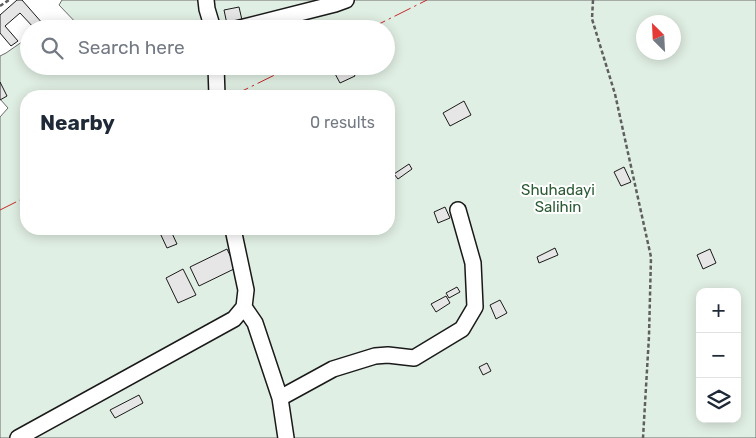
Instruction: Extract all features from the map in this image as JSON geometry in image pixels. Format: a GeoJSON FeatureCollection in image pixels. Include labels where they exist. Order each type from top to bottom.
{"type":"FeatureCollection","features":[{"type":"Feature","properties":{"kind":"street"},"geometry":{"type":"LineString","coordinates":[[206,0],[210,20]]}},
{"type":"Feature","properties":{"kind":"street"},"geometry":{"type":"LineString","coordinates":[[272,20],[346,0]]}},
{"type":"Feature","properties":{"kind":"street"},"geometry":{"type":"LineString","coordinates":[[216,75],[217,90]]}},
{"type":"Feature","properties":{"kind":"street"},"geometry":{"type":"LineString","coordinates":[[280,398],[332,369],[375,356],[388,355],[414,358],[462,329],[475,307],[473,263],[458,210]]}},
{"type":"Feature","properties":{"kind":"street"},"geometry":{"type":"LineString","coordinates":[[18,438],[234,319],[244,307],[246,290],[234,235]]}},
{"type":"Feature","properties":{"kind":"street"},"geometry":{"type":"LineString","coordinates":[[244,307],[255,323],[280,398],[286,438]]}},
{"type":"Feature","properties":{"kind":"path"},"geometry":{"type":"LineString","coordinates":[[0,6],[10,0]]}},
{"type":"Feature","properties":{"kind":"path"},"geometry":{"type":"LineString","coordinates":[[593,0],[592,19],[615,94],[651,257],[643,438]]}},
{"type":"Feature","properties":{"kind":"green space","name":"Shuhadayi Salihin"},"geometry":{"type":"Polygon","coordinates":[[[62,0],[756,0],[756,438],[0,438],[0,117],[8,108],[0,99],[0,56],[20,43],[20,75],[395,75],[395,20],[73,20],[59,5],[62,0]]]}},
{"type":"Feature","properties":{"kind":"building"},"geometry":{"type":"Polygon","coordinates":[[[17,0],[22,0],[40,20],[27,20],[20,13],[5,26],[18,41],[11,46],[0,33],[0,15],[17,0]]]}},
{"type":"Feature","properties":{"kind":"building"},"geometry":{"type":"Polygon","coordinates":[[[239,7],[242,20],[226,20],[224,10],[239,7]]]}},
{"type":"Feature","properties":{"kind":"building"},"geometry":{"type":"Polygon","coordinates":[[[336,75],[354,75],[355,76],[340,83],[336,75]]]}},
{"type":"Feature","properties":{"kind":"building"},"geometry":{"type":"Polygon","coordinates":[[[0,82],[7,96],[0,100],[0,82]]]}},
{"type":"Feature","properties":{"kind":"building"},"geometry":{"type":"Polygon","coordinates":[[[464,101],[471,115],[450,126],[443,113],[464,101]]]}},
{"type":"Feature","properties":{"kind":"building"},"geometry":{"type":"Polygon","coordinates":[[[409,164],[412,169],[398,179],[395,173],[409,164]]]}},
{"type":"Feature","properties":{"kind":"building"},"geometry":{"type":"Polygon","coordinates":[[[624,167],[631,182],[621,186],[614,172],[624,167]]]}},
{"type":"Feature","properties":{"kind":"building"},"geometry":{"type":"Polygon","coordinates":[[[445,207],[450,218],[438,223],[434,212],[445,207]]]}},
{"type":"Feature","properties":{"kind":"building"},"geometry":{"type":"Polygon","coordinates":[[[161,235],[173,235],[177,244],[167,248],[161,235]]]}},
{"type":"Feature","properties":{"kind":"building"},"geometry":{"type":"Polygon","coordinates":[[[555,248],[558,255],[539,263],[537,257],[555,248]]]}},
{"type":"Feature","properties":{"kind":"building"},"geometry":{"type":"Polygon","coordinates":[[[227,249],[236,268],[199,286],[190,267],[227,249]]]}},
{"type":"Feature","properties":{"kind":"building"},"geometry":{"type":"Polygon","coordinates":[[[710,249],[716,263],[703,269],[697,255],[710,249]]]}},
{"type":"Feature","properties":{"kind":"building"},"geometry":{"type":"Polygon","coordinates":[[[183,269],[196,295],[178,303],[166,278],[183,269]]]}},
{"type":"Feature","properties":{"kind":"building"},"geometry":{"type":"Polygon","coordinates":[[[457,287],[460,292],[449,298],[446,293],[457,287]]]}},
{"type":"Feature","properties":{"kind":"building"},"geometry":{"type":"Polygon","coordinates":[[[446,296],[450,303],[436,312],[431,304],[446,296]]]}},
{"type":"Feature","properties":{"kind":"building"},"geometry":{"type":"Polygon","coordinates":[[[500,300],[507,313],[496,319],[490,305],[500,300]]]}},
{"type":"Feature","properties":{"kind":"building"},"geometry":{"type":"Polygon","coordinates":[[[487,363],[491,371],[483,375],[479,367],[487,363]]]}},
{"type":"Feature","properties":{"kind":"building"},"geometry":{"type":"Polygon","coordinates":[[[139,395],[143,403],[115,418],[110,410],[139,395]]]}},
{"type":"Feature","properties":{"kind":"power"},"geometry":{"type":"LineString","coordinates":[[387,20],[427,0]]}},
{"type":"Feature","properties":{"kind":"power"},"geometry":{"type":"LineString","coordinates":[[244,90],[275,75]]}},
{"type":"Feature","properties":{"kind":"power"},"geometry":{"type":"LineString","coordinates":[[0,210],[20,200]]}}]}
